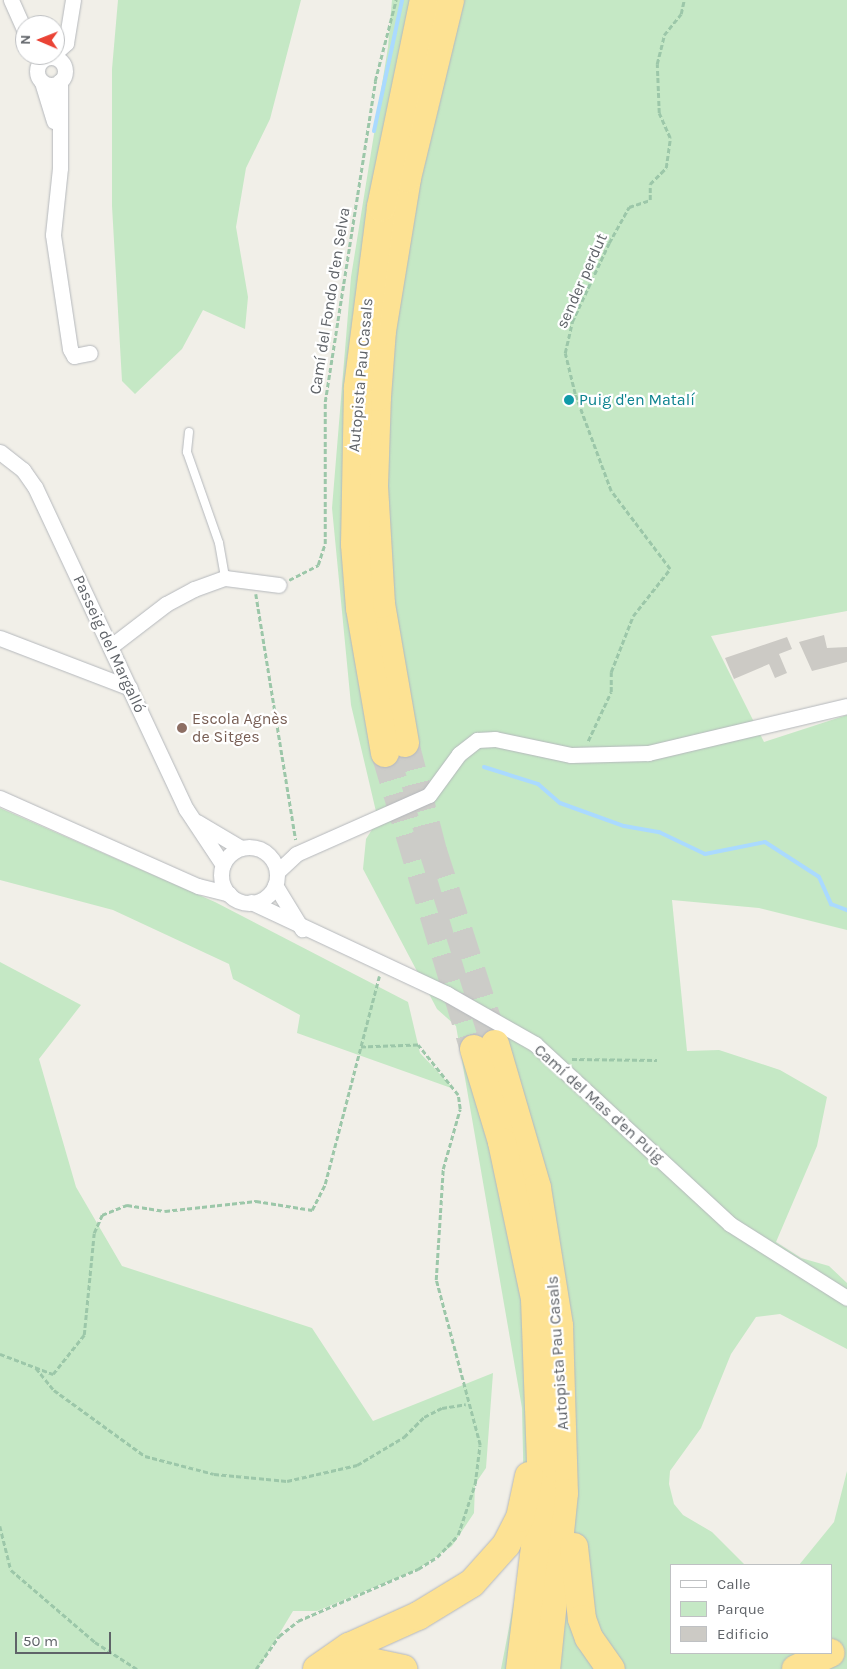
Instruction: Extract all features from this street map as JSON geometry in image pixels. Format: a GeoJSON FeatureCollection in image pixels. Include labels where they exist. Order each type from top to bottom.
{"type":"FeatureCollection","features":[{"type":"Feature","properties":{"kind":"highway","name":"Autopista Pau Casals"},"geometry":{"type":"LineString","coordinates":[[424,0],[381,207],[364,318],[355,454],[360,608],[395,748],[380,595],[374,486],[377,397],[382,331],[407,178],[450,0]]}},
{"type":"Feature","properties":{"kind":"highway","name":"Autopista Pau Casals"},"geometry":{"type":"LineString","coordinates":[[520,1669],[539,1539],[541,1390],[535,1299],[524,1234],[484,1047],[537,1188],[559,1326],[564,1493],[546,1669]]}},
{"type":"Feature","properties":{"kind":"highway"},"geometry":{"type":"LineString","coordinates":[[559,1326],[571,1368],[577,1594],[588,1638],[611,1669]]}},
{"type":"Feature","properties":{"kind":"highway"},"geometry":{"type":"LineString","coordinates":[[317,1669],[349,1647],[449,1599],[489,1568],[506,1545],[524,1502],[541,1390]]}},
{"type":"Feature","properties":{"kind":"highway"},"geometry":{"type":"LineString","coordinates":[[832,1652],[847,1645]]}},
{"type":"Feature","properties":{"kind":"highway"},"geometry":{"type":"LineString","coordinates":[[796,1669],[829,1654]]}},
{"type":"Feature","properties":{"kind":"highway"},"geometry":{"type":"LineString","coordinates":[[333,1669],[375,1663],[404,1669]]}},
{"type":"Feature","properties":{"kind":"street"},"geometry":{"type":"LineString","coordinates":[[11,0],[18,15]]}},
{"type":"Feature","properties":{"kind":"street"},"geometry":{"type":"LineString","coordinates":[[65,17],[73,0]]}},
{"type":"Feature","properties":{"kind":"street"},"geometry":{"type":"LineString","coordinates":[[65,51],[70,51],[63,74],[58,132],[60,168],[53,235],[62,313],[74,356],[90,353]]}},
{"type":"Feature","properties":{"kind":"street"},"geometry":{"type":"LineString","coordinates":[[44,65],[39,78],[58,132]]}},
{"type":"Feature","properties":{"kind":"street"},"geometry":{"type":"LineString","coordinates":[[39,78],[63,74]]}},
{"type":"Feature","properties":{"kind":"street","name":"Passeig del Margalló"},"geometry":{"type":"LineString","coordinates":[[0,452],[23,470],[193,820],[222,871]]}},
{"type":"Feature","properties":{"kind":"street"},"geometry":{"type":"LineString","coordinates":[[110,647],[166,604],[225,578],[253,578],[279,585]]}},
{"type":"Feature","properties":{"kind":"street"},"geometry":{"type":"LineString","coordinates":[[0,638],[130,688]]}},
{"type":"Feature","properties":{"kind":"street"},"geometry":{"type":"LineString","coordinates":[[193,820],[241,848],[255,848],[269,856],[296,854],[437,789],[459,754],[477,740],[495,738],[571,755],[648,753],[847,706]]}},
{"type":"Feature","properties":{"kind":"street"},"geometry":{"type":"LineString","coordinates":[[0,798],[198,886],[251,902],[265,897],[276,879],[296,854]]}},
{"type":"Feature","properties":{"kind":"street"},"geometry":{"type":"LineString","coordinates":[[198,886],[222,871],[241,848]]}},
{"type":"Feature","properties":{"kind":"street"},"geometry":{"type":"LineString","coordinates":[[269,856],[276,879],[303,930]]}},
{"type":"Feature","properties":{"kind":"street"},"geometry":{"type":"LineString","coordinates":[[222,871],[229,894]]}},
{"type":"Feature","properties":{"kind":"street","name":"Camí del Mas d'en Puig"},"geometry":{"type":"LineString","coordinates":[[251,902],[303,930],[448,994],[553,1058],[730,1224],[847,1298]]}},
{"type":"Feature","properties":{"kind":"lane"},"geometry":{"type":"LineString","coordinates":[[189,432],[188,452],[219,543],[225,578]]}},
{"type":"Feature","properties":{"kind":"path","name":"Camí del Fondo d'en Selva"},"geometry":{"type":"LineString","coordinates":[[279,585],[318,565],[325,544],[326,402],[375,80],[396,0]]}},
{"type":"Feature","properties":{"kind":"path","name":"sender perdut"},"geometry":{"type":"LineString","coordinates":[[571,755],[586,749],[598,711],[611,692],[611,672],[633,616],[670,569],[611,491],[575,394],[565,353],[572,322],[609,243],[629,207],[650,200],[650,184],[666,168],[670,138],[659,113],[657,64],[664,35],[681,14],[684,0]]}},
{"type":"Feature","properties":{"kind":"path"},"geometry":{"type":"LineString","coordinates":[[253,578],[296,854]]}},
{"type":"Feature","properties":{"kind":"path"},"geometry":{"type":"LineString","coordinates":[[0,1354],[53,1374],[84,1335],[94,1233],[102,1215],[127,1205],[165,1211],[256,1201],[312,1210],[325,1184],[382,965]]}},
{"type":"Feature","properties":{"kind":"path"},"geometry":{"type":"LineString","coordinates":[[256,1669],[279,1636],[298,1621],[418,1570],[458,1535],[475,1484],[480,1445],[466,1404],[436,1280],[442,1169],[460,1110],[458,1095],[418,1045],[361,1047]]}},
{"type":"Feature","properties":{"kind":"path"},"geometry":{"type":"LineString","coordinates":[[553,1058],[657,1060]]}},
{"type":"Feature","properties":{"kind":"path"},"geometry":{"type":"LineString","coordinates":[[36,1368],[54,1390],[145,1456],[214,1474],[287,1481],[357,1465],[404,1437],[424,1417],[442,1408],[466,1404]]}},
{"type":"Feature","properties":{"kind":"path"},"geometry":{"type":"LineString","coordinates":[[0,1526],[11,1570],[95,1642],[137,1669]]}},
{"type":"Feature","properties":{"kind":"green space"},"geometry":{"type":"Polygon","coordinates":[[[118,0],[301,0],[270,119],[246,168],[236,227],[248,297],[245,329],[203,310],[182,349],[135,394],[122,381],[112,206],[112,69],[118,0]]]}},
{"type":"Feature","properties":{"kind":"green space"},"geometry":{"type":"Polygon","coordinates":[[[392,0],[847,0],[847,611],[711,636],[764,742],[847,715],[847,930],[759,908],[672,900],[687,1051],[719,1050],[780,1070],[827,1097],[817,1146],[776,1242],[801,1258],[829,1266],[847,1283],[847,1349],[780,1314],[756,1317],[731,1354],[701,1428],[670,1471],[669,1484],[674,1504],[683,1515],[712,1532],[744,1564],[670,1564],[670,1654],[832,1654],[832,1564],[800,1564],[834,1522],[847,1471],[847,1669],[501,1669],[525,1545],[522,1408],[456,1026],[437,1009],[363,869],[366,839],[378,820],[351,705],[332,508],[351,277],[388,47],[392,0]]]}},
{"type":"Feature","properties":{"kind":"green space"},"geometry":{"type":"Polygon","coordinates":[[[0,808],[215,902],[408,1002],[420,1053],[454,1089],[297,1033],[300,1015],[233,979],[229,964],[113,910],[0,880],[0,808]]]}},
{"type":"Feature","properties":{"kind":"green space"},"geometry":{"type":"Polygon","coordinates":[[[0,962],[81,1005],[39,1059],[76,1187],[122,1266],[312,1328],[373,1421],[493,1373],[486,1468],[475,1484],[474,1513],[452,1546],[418,1569],[317,1611],[293,1611],[258,1669],[0,1669],[0,962]]]}},
{"type":"Feature","properties":{"kind":"building"},"geometry":{"type":"Polygon","coordinates":[[[824,635],[827,648],[847,647],[847,662],[812,671],[799,642],[824,635]]]}},
{"type":"Feature","properties":{"kind":"building"},"geometry":{"type":"Polygon","coordinates":[[[787,637],[792,649],[779,654],[787,673],[775,678],[769,664],[734,679],[725,658],[787,637]]]}},
{"type":"Feature","properties":{"kind":"waterway"},"geometry":{"type":"LineString","coordinates":[[374,131],[402,0]]}},
{"type":"Feature","properties":{"kind":"waterway"},"geometry":{"type":"LineString","coordinates":[[484,767],[538,784],[560,803],[624,826],[659,832],[705,854],[765,842],[819,877],[831,904],[847,910]]}},
{"type":"Feature","properties":{"kind":"tunnel"},"geometry":{"type":"LineString","coordinates":[[405,743],[433,851],[495,1044]]}},
{"type":"Feature","properties":{"kind":"tunnel"},"geometry":{"type":"LineString","coordinates":[[385,753],[474,1049]]}},
{"type":"Feature","properties":{"kind":"place","name":"Puig d'en Matalí"},"geometry":{"type":"Point","coordinates":[569,400]}},
{"type":"Feature","properties":{"kind":"place","name":"Escola Agnès de Sitges"},"geometry":{"type":"Point","coordinates":[182,728]}}]}
